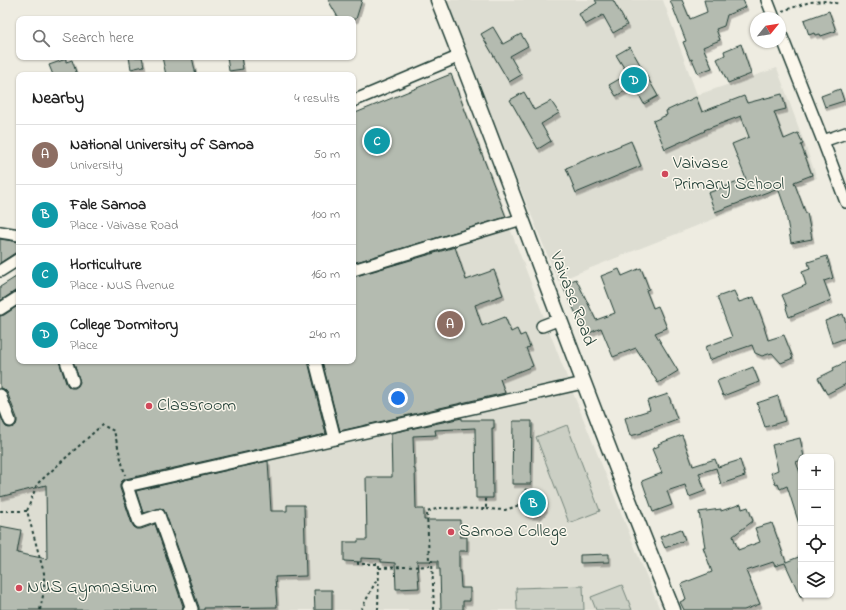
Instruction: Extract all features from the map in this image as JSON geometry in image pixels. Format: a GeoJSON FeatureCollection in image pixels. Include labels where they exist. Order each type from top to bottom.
{"type":"FeatureCollection","features":[{"type":"Feature","properties":{"kind":"main road","name":"Vaivase Road"},"geometry":{"type":"LineString","coordinates":[[438,0],[583,383],[673,610]]}},
{"type":"Feature","properties":{"kind":"street"},"geometry":{"type":"LineString","coordinates":[[767,0],[772,12]]}},
{"type":"Feature","properties":{"kind":"street"},"geometry":{"type":"LineString","coordinates":[[786,47],[846,202]]}},
{"type":"Feature","properties":{"kind":"street"},"geometry":{"type":"LineString","coordinates":[[356,100],[460,56]]}},
{"type":"Feature","properties":{"kind":"street"},"geometry":{"type":"LineString","coordinates":[[823,141],[846,133]]}},
{"type":"Feature","properties":{"kind":"street"},"geometry":{"type":"LineString","coordinates":[[356,269],[522,219]]}},
{"type":"Feature","properties":{"kind":"street"},"geometry":{"type":"LineString","coordinates":[[0,232],[16,235]]}},
{"type":"Feature","properties":{"kind":"street"},"geometry":{"type":"LineString","coordinates":[[0,271],[16,261]]}},
{"type":"Feature","properties":{"kind":"street"},"geometry":{"type":"LineString","coordinates":[[0,309],[16,299]]}},
{"type":"Feature","properties":{"kind":"street"},"geometry":{"type":"LineString","coordinates":[[542,326],[560,319]]}},
{"type":"Feature","properties":{"kind":"street"},"geometry":{"type":"LineString","coordinates":[[67,364],[73,381]]}},
{"type":"Feature","properties":{"kind":"street"},"geometry":{"type":"LineString","coordinates":[[316,364],[335,439]]}},
{"type":"Feature","properties":{"kind":"street"},"geometry":{"type":"LineString","coordinates":[[189,610],[192,609],[159,515],[139,522],[127,486],[583,383]]}},
{"type":"Feature","properties":{"kind":"street"},"geometry":{"type":"LineString","coordinates":[[0,395],[10,421]]}},
{"type":"Feature","properties":{"kind":"path"},"geometry":{"type":"LineString","coordinates":[[782,12],[792,7],[810,2],[827,1],[840,4]]}},
{"type":"Feature","properties":{"kind":"path"},"geometry":{"type":"LineString","coordinates":[[40,610],[44,591],[44,573],[27,511],[37,484],[102,425],[114,431],[127,486]]}},
{"type":"Feature","properties":{"kind":"path"},"geometry":{"type":"LineString","coordinates":[[486,498],[486,509]]}},
{"type":"Feature","properties":{"kind":"path"},"geometry":{"type":"LineString","coordinates":[[434,610],[432,561],[429,561],[427,512],[438,508],[506,510],[520,505]]}},
{"type":"Feature","properties":{"kind":"path"},"geometry":{"type":"LineString","coordinates":[[0,511],[27,511]]}},
{"type":"Feature","properties":{"kind":"path"},"geometry":{"type":"LineString","coordinates":[[358,562],[358,564],[379,564],[378,610]]}},
{"type":"Feature","properties":{"kind":"path"},"geometry":{"type":"LineString","coordinates":[[379,568],[432,566]]}},
{"type":"Feature","properties":{"kind":"path"},"geometry":{"type":"LineString","coordinates":[[361,610],[379,575]]}},
{"type":"Feature","properties":{"kind":"shaded area"},"geometry":{"type":"Polygon","coordinates":[[[444,0],[663,0],[697,95],[777,68],[817,178],[558,281],[444,0]]]}},
{"type":"Feature","properties":{"kind":"shaded area"},"geometry":{"type":"Polygon","coordinates":[[[451,74],[573,393],[660,610],[0,610],[0,287],[16,277],[16,364],[356,364],[356,113],[451,74]]]}},
{"type":"Feature","properties":{"kind":"shaded area"},"geometry":{"type":"Polygon","coordinates":[[[567,425],[600,511],[569,523],[536,437],[567,425]]]}},
{"type":"Feature","properties":{"kind":"shaded area"},"geometry":{"type":"Polygon","coordinates":[[[622,585],[632,610],[596,610],[591,597],[622,585]]]}},
{"type":"Feature","properties":{"kind":"shaded area"},"geometry":{"type":"Polygon","coordinates":[[[583,586],[584,610],[517,610],[516,588],[583,586]]]}},
{"type":"Feature","properties":{"kind":"building"},"geometry":{"type":"Polygon","coordinates":[[[328,0],[362,0],[356,19],[356,16],[337,16],[328,0]]]}},
{"type":"Feature","properties":{"kind":"building"},"geometry":{"type":"Polygon","coordinates":[[[595,0],[613,0],[627,25],[613,33],[603,15],[585,25],[579,14],[597,3],[595,0]]]}},
{"type":"Feature","properties":{"kind":"building"},"geometry":{"type":"Polygon","coordinates":[[[670,0],[682,0],[690,19],[707,12],[704,0],[743,0],[746,7],[727,15],[724,26],[716,29],[720,40],[703,47],[712,68],[698,73],[692,59],[690,60],[683,42],[686,41],[670,0]]]}},
{"type":"Feature","properties":{"kind":"building"},"geometry":{"type":"Polygon","coordinates":[[[829,11],[836,31],[821,36],[820,34],[815,35],[814,33],[809,35],[804,20],[829,11]]]}},
{"type":"Feature","properties":{"kind":"building"},"geometry":{"type":"Polygon","coordinates":[[[493,27],[503,44],[521,34],[528,46],[510,56],[521,75],[509,82],[481,34],[493,27]]]}},
{"type":"Feature","properties":{"kind":"building"},"geometry":{"type":"Polygon","coordinates":[[[741,44],[751,74],[728,83],[717,59],[725,55],[724,51],[741,44]]]}},
{"type":"Feature","properties":{"kind":"building"},"geometry":{"type":"Polygon","coordinates":[[[630,47],[658,96],[644,104],[634,86],[616,96],[609,85],[628,74],[616,55],[630,47]]]}},
{"type":"Feature","properties":{"kind":"building"},"geometry":{"type":"Polygon","coordinates":[[[63,60],[66,60],[66,62],[72,60],[76,72],[52,72],[49,65],[63,60]]]}},
{"type":"Feature","properties":{"kind":"building"},"geometry":{"type":"Polygon","coordinates":[[[130,60],[143,60],[144,66],[131,69],[130,60]]]}},
{"type":"Feature","properties":{"kind":"building"},"geometry":{"type":"Polygon","coordinates":[[[163,60],[193,60],[195,72],[165,72],[163,60]]]}},
{"type":"Feature","properties":{"kind":"building"},"geometry":{"type":"Polygon","coordinates":[[[227,60],[242,60],[243,69],[229,71],[227,60]]]}},
{"type":"Feature","properties":{"kind":"building"},"geometry":{"type":"Polygon","coordinates":[[[451,74],[506,217],[356,262],[356,113],[451,74]]]}},
{"type":"Feature","properties":{"kind":"building"},"geometry":{"type":"Polygon","coordinates":[[[840,89],[844,101],[825,107],[821,96],[840,89]]]}},
{"type":"Feature","properties":{"kind":"building"},"geometry":{"type":"Polygon","coordinates":[[[524,92],[534,110],[551,101],[559,113],[541,124],[551,141],[538,149],[510,100],[524,92]]]}},
{"type":"Feature","properties":{"kind":"building"},"geometry":{"type":"Polygon","coordinates":[[[782,94],[786,109],[774,112],[784,139],[798,133],[803,144],[801,145],[812,175],[794,182],[806,214],[807,213],[812,239],[791,243],[785,208],[778,188],[715,212],[708,193],[746,179],[732,144],[749,137],[741,116],[704,130],[705,131],[665,149],[653,121],[667,115],[666,111],[696,97],[702,112],[744,96],[747,103],[782,94]]]}},
{"type":"Feature","properties":{"kind":"building","name":"Vaivase Primary School"},"geometry":{"type":"Polygon","coordinates":[[[631,141],[641,166],[576,193],[566,168],[631,141]]]}},
{"type":"Feature","properties":{"kind":"building"},"geometry":{"type":"Polygon","coordinates":[[[0,239],[16,242],[16,253],[0,263],[0,239]]]}},
{"type":"Feature","properties":{"kind":"building"},"geometry":{"type":"Polygon","coordinates":[[[455,247],[466,280],[494,270],[503,295],[475,305],[482,326],[505,317],[511,332],[517,329],[520,336],[525,334],[530,347],[526,348],[533,366],[500,379],[505,393],[340,431],[323,364],[356,364],[356,276],[455,247]]]}},
{"type":"Feature","properties":{"kind":"building"},"geometry":{"type":"Polygon","coordinates":[[[827,256],[833,278],[824,281],[831,300],[789,317],[782,295],[806,285],[802,272],[810,269],[808,262],[827,256]]]}},
{"type":"Feature","properties":{"kind":"building"},"geometry":{"type":"Polygon","coordinates":[[[641,268],[649,289],[646,290],[653,308],[658,306],[667,328],[655,333],[678,371],[658,383],[636,348],[613,357],[601,328],[587,334],[562,285],[576,279],[596,320],[615,313],[601,276],[619,269],[622,276],[641,268]]]}},
{"type":"Feature","properties":{"kind":"building"},"geometry":{"type":"Polygon","coordinates":[[[16,277],[16,291],[0,301],[0,287],[16,277]]]}},
{"type":"Feature","properties":{"kind":"building"},"geometry":{"type":"Polygon","coordinates":[[[734,291],[739,302],[754,297],[768,340],[784,335],[793,358],[781,363],[772,353],[762,356],[755,353],[752,345],[709,360],[705,347],[732,337],[717,297],[734,291]]]}},
{"type":"Feature","properties":{"kind":"building"},"geometry":{"type":"Polygon","coordinates":[[[16,307],[16,364],[60,364],[66,383],[71,388],[78,386],[80,382],[74,364],[309,364],[326,434],[125,479],[120,484],[120,488],[134,527],[141,529],[155,524],[183,606],[182,610],[0,610],[0,526],[21,530],[17,553],[47,559],[46,485],[0,497],[0,414],[6,427],[13,427],[17,422],[17,418],[7,392],[0,388],[0,316],[16,307]]]}},
{"type":"Feature","properties":{"kind":"building"},"geometry":{"type":"Polygon","coordinates":[[[843,314],[846,323],[846,338],[832,343],[825,321],[843,314]]]}},
{"type":"Feature","properties":{"kind":"building"},"geometry":{"type":"Polygon","coordinates":[[[846,362],[846,384],[827,394],[818,378],[834,370],[833,368],[846,362]]]}},
{"type":"Feature","properties":{"kind":"building"},"geometry":{"type":"Polygon","coordinates":[[[753,367],[759,382],[723,396],[717,381],[753,367]]]}},
{"type":"Feature","properties":{"kind":"building"},"geometry":{"type":"Polygon","coordinates":[[[668,394],[677,419],[642,433],[630,436],[625,418],[650,410],[647,401],[668,394]]]}},
{"type":"Feature","properties":{"kind":"building"},"geometry":{"type":"Polygon","coordinates":[[[778,396],[785,421],[765,427],[757,403],[778,396]]]}},
{"type":"Feature","properties":{"kind":"building"},"geometry":{"type":"Polygon","coordinates":[[[462,418],[462,420],[494,420],[494,428],[492,428],[493,498],[476,498],[475,428],[435,430],[436,435],[413,436],[416,509],[424,509],[424,520],[460,520],[460,537],[467,537],[467,551],[459,551],[459,572],[461,588],[470,588],[470,601],[463,601],[463,610],[441,610],[440,569],[438,569],[438,561],[417,561],[419,588],[396,589],[395,563],[381,562],[381,559],[361,558],[361,562],[344,561],[344,542],[358,542],[358,540],[367,540],[366,477],[392,477],[391,433],[462,418]]]}},
{"type":"Feature","properties":{"kind":"building"},"geometry":{"type":"Polygon","coordinates":[[[513,421],[532,421],[531,484],[512,484],[513,421]]]}},
{"type":"Feature","properties":{"kind":"building"},"geometry":{"type":"Polygon","coordinates":[[[682,435],[693,466],[715,459],[718,467],[740,460],[745,476],[721,484],[716,468],[699,473],[705,491],[689,497],[685,485],[667,491],[672,505],[653,512],[642,481],[662,473],[652,449],[659,446],[658,444],[682,435]]]}},
{"type":"Feature","properties":{"kind":"building"},"geometry":{"type":"Polygon","coordinates":[[[800,438],[803,454],[798,454],[798,461],[796,462],[798,467],[798,521],[787,486],[780,489],[778,484],[776,485],[771,473],[778,470],[772,445],[800,438]]]}},
{"type":"Feature","properties":{"kind":"building"},"geometry":{"type":"Polygon","coordinates":[[[268,461],[271,511],[287,511],[287,505],[304,505],[306,576],[275,577],[277,607],[204,608],[204,610],[199,610],[165,512],[160,508],[143,513],[136,491],[268,461]]]}},
{"type":"Feature","properties":{"kind":"building"},"geometry":{"type":"Polygon","coordinates":[[[525,489],[538,491],[545,497],[545,509],[540,515],[528,515],[524,513],[521,501],[525,489]]]}},
{"type":"Feature","properties":{"kind":"building"},"geometry":{"type":"Polygon","coordinates":[[[741,504],[742,509],[748,507],[753,521],[733,536],[738,550],[760,542],[755,528],[772,523],[786,562],[798,557],[798,591],[785,563],[775,566],[773,562],[746,571],[760,604],[744,610],[684,610],[680,602],[686,599],[681,584],[712,572],[703,547],[705,547],[699,512],[721,509],[721,511],[741,504]]]}},
{"type":"Feature","properties":{"kind":"building"},"geometry":{"type":"Polygon","coordinates":[[[681,529],[685,540],[665,548],[660,537],[681,529]]]}},
{"type":"Feature","properties":{"kind":"building"},"geometry":{"type":"Polygon","coordinates":[[[609,554],[609,562],[580,563],[580,555],[609,554]]]}},
{"type":"Feature","properties":{"kind":"building"},"geometry":{"type":"Polygon","coordinates":[[[314,590],[332,590],[332,610],[315,610],[314,590]]]}},
{"type":"Feature","properties":{"kind":"place","name":"College Dormitory"},"geometry":{"type":"Point","coordinates":[634,80]}},
{"type":"Feature","properties":{"kind":"place","name":"Horticulture"},"geometry":{"type":"Point","coordinates":[377,141]}},
{"type":"Feature","properties":{"kind":"place","name":"Vaivase Primary School"},"geometry":{"type":"Point","coordinates":[665,174]}},
{"type":"Feature","properties":{"kind":"place","name":"National University of Samoa"},"geometry":{"type":"Point","coordinates":[450,324]}},
{"type":"Feature","properties":{"kind":"place","name":"Classroom"},"geometry":{"type":"Point","coordinates":[149,406]}},
{"type":"Feature","properties":{"kind":"place","name":"Fale Samoa"},"geometry":{"type":"Point","coordinates":[533,503]}},
{"type":"Feature","properties":{"kind":"place","name":"Samoa College"},"geometry":{"type":"Point","coordinates":[451,532]}},
{"type":"Feature","properties":{"kind":"place","name":"NUS Gymnasium"},"geometry":{"type":"Point","coordinates":[19,588]}}]}
